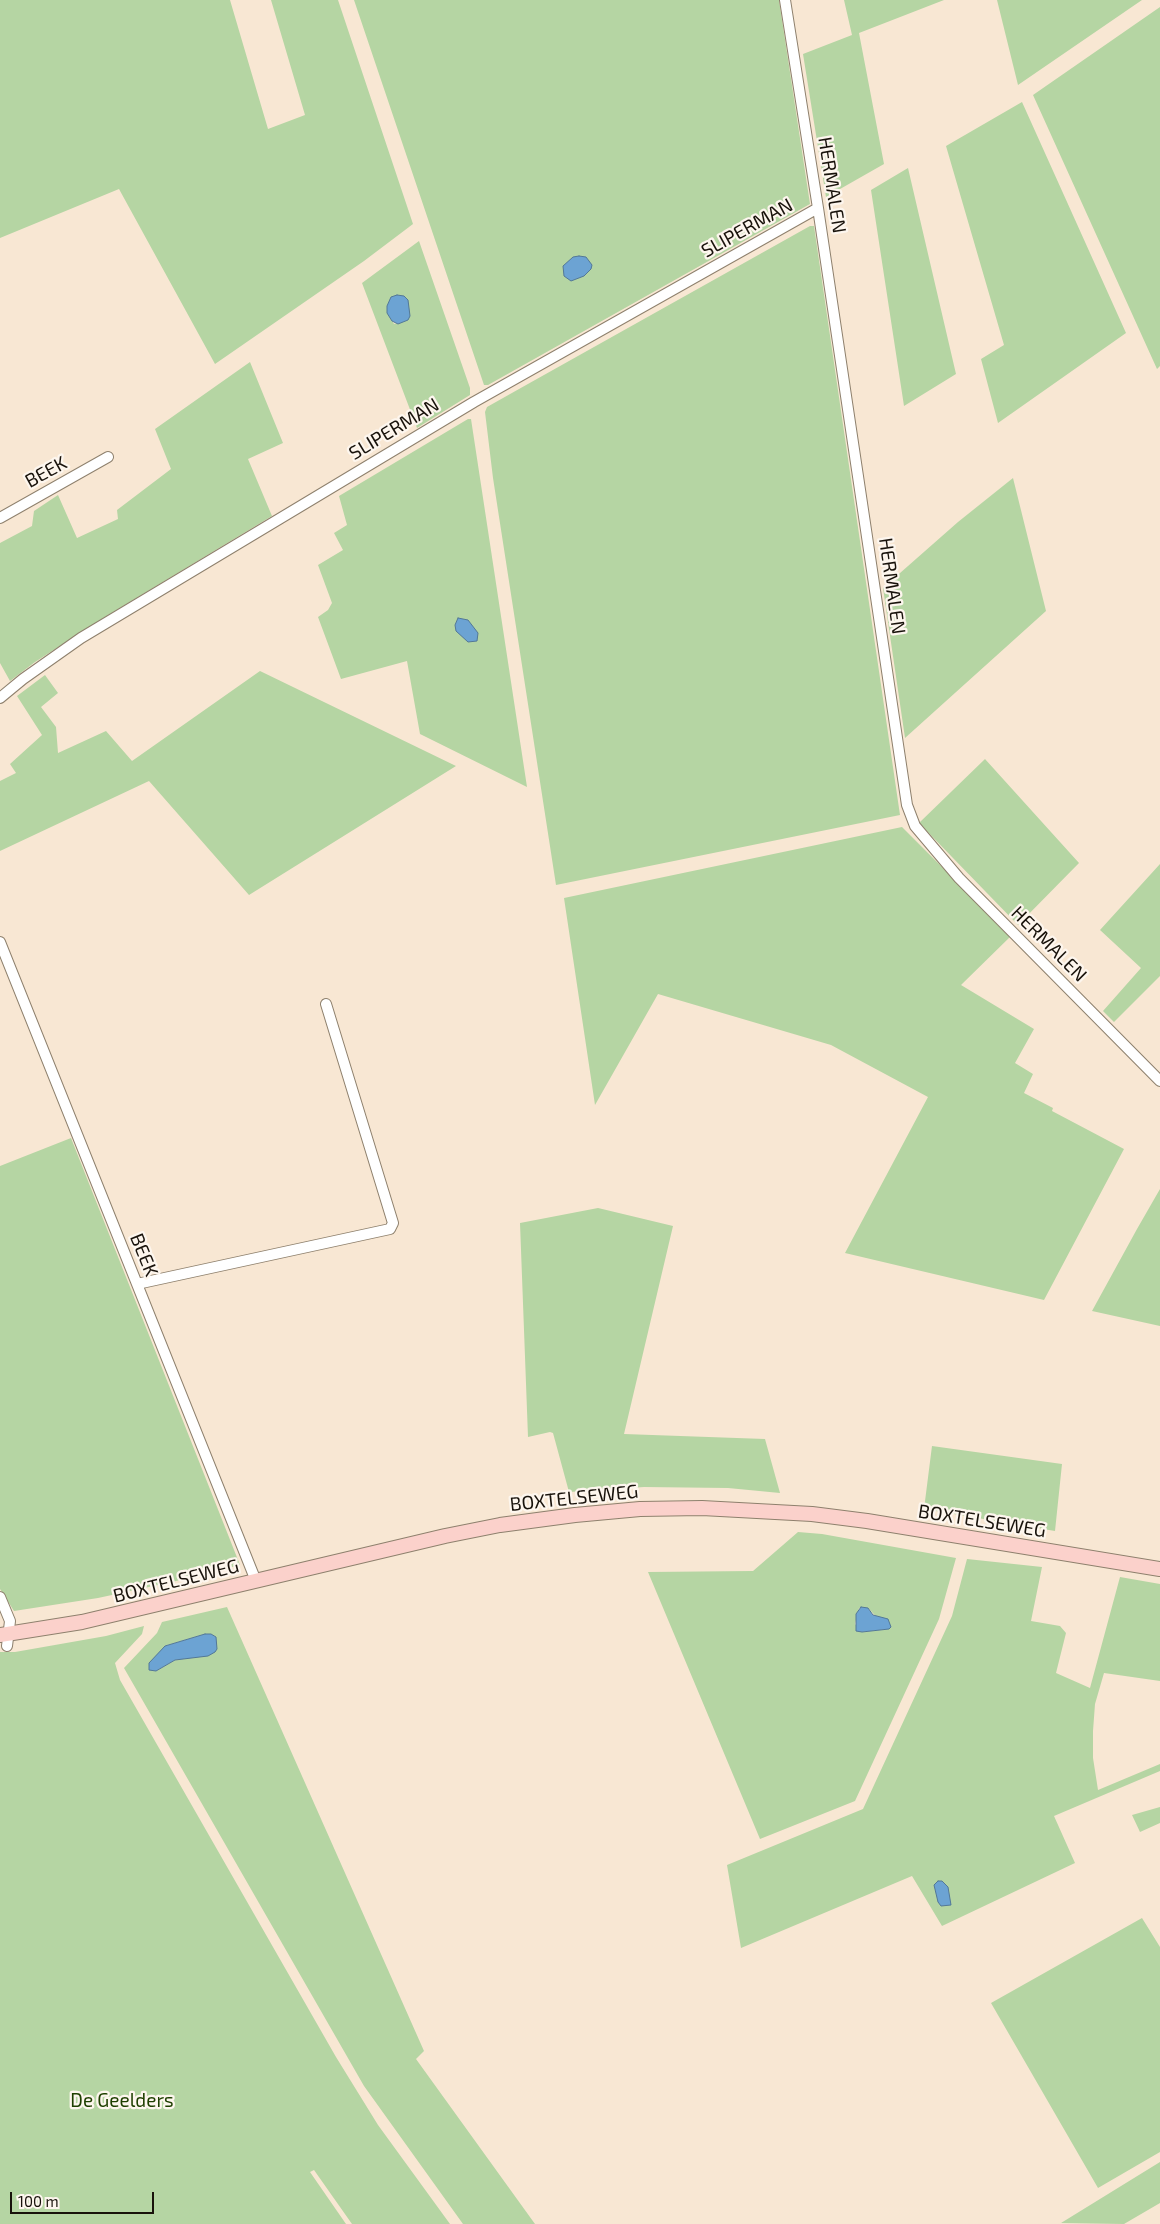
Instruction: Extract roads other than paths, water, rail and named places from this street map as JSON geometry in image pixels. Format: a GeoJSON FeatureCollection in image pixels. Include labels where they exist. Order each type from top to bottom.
{"type":"FeatureCollection","features":[{"type":"Feature","properties":{"kind":"main road","name":"BOXTELSEWEG"},"geometry":{"type":"LineString","coordinates":[[6,1639],[445,1536],[500,1525],[631,1510],[702,1508],[812,1514],[867,1521],[1160,1569]]}},
{"type":"Feature","properties":{"kind":"street","name":"HERMALEN"},"geometry":{"type":"LineString","coordinates":[[785,0],[907,805],[915,826],[959,878],[1160,1081]]}},
{"type":"Feature","properties":{"kind":"street","name":"SLIPERMAN"},"geometry":{"type":"LineString","coordinates":[[0,698],[23,678],[81,638],[480,398],[818,208]]}},
{"type":"Feature","properties":{"kind":"street","name":"BEEK"},"geometry":{"type":"LineString","coordinates":[[0,518],[108,457]]}},
{"type":"Feature","properties":{"kind":"street","name":"BEEK"},"geometry":{"type":"LineString","coordinates":[[0,942],[256,1581]]}},
{"type":"Feature","properties":{"kind":"street"},"geometry":{"type":"LineString","coordinates":[[137,1284],[390,1229],[393,1222],[326,1004]]}},
{"type":"Feature","properties":{"kind":"street"},"geometry":{"type":"LineString","coordinates":[[0,1597],[10,1621],[6,1639]]}},
{"type":"Feature","properties":{"kind":"water"},"geometry":{"type":"Polygon","coordinates":[[[573,257],[586,257],[592,265],[591,269],[584,276],[571,281],[564,276],[563,266],[573,257]]]}},
{"type":"Feature","properties":{"kind":"water"},"geometry":{"type":"Polygon","coordinates":[[[397,295],[404,296],[408,300],[410,316],[408,320],[398,324],[392,321],[387,313],[387,306],[391,297],[397,295]]]}},
{"type":"Feature","properties":{"kind":"water"},"geometry":{"type":"Polygon","coordinates":[[[458,618],[468,620],[478,633],[477,641],[468,642],[456,631],[455,625],[458,618]]]}},
{"type":"Feature","properties":{"kind":"water"},"geometry":{"type":"Polygon","coordinates":[[[861,1607],[868,1608],[873,1615],[888,1619],[891,1627],[889,1629],[856,1631],[856,1614],[861,1607]]]}},
{"type":"Feature","properties":{"kind":"water"},"geometry":{"type":"Polygon","coordinates":[[[205,1634],[211,1634],[216,1637],[217,1649],[215,1652],[208,1656],[175,1660],[156,1671],[149,1670],[149,1663],[165,1646],[205,1634]]]}},
{"type":"Feature","properties":{"kind":"water"},"geometry":{"type":"Polygon","coordinates":[[[938,1881],[942,1881],[948,1887],[951,1905],[941,1906],[938,1902],[934,1885],[938,1881]]]}},
{"type":"Feature","properties":{"kind":"park label","name":"De Geelders"},"geometry":{"type":"Point","coordinates":[122,2101]}}]}
